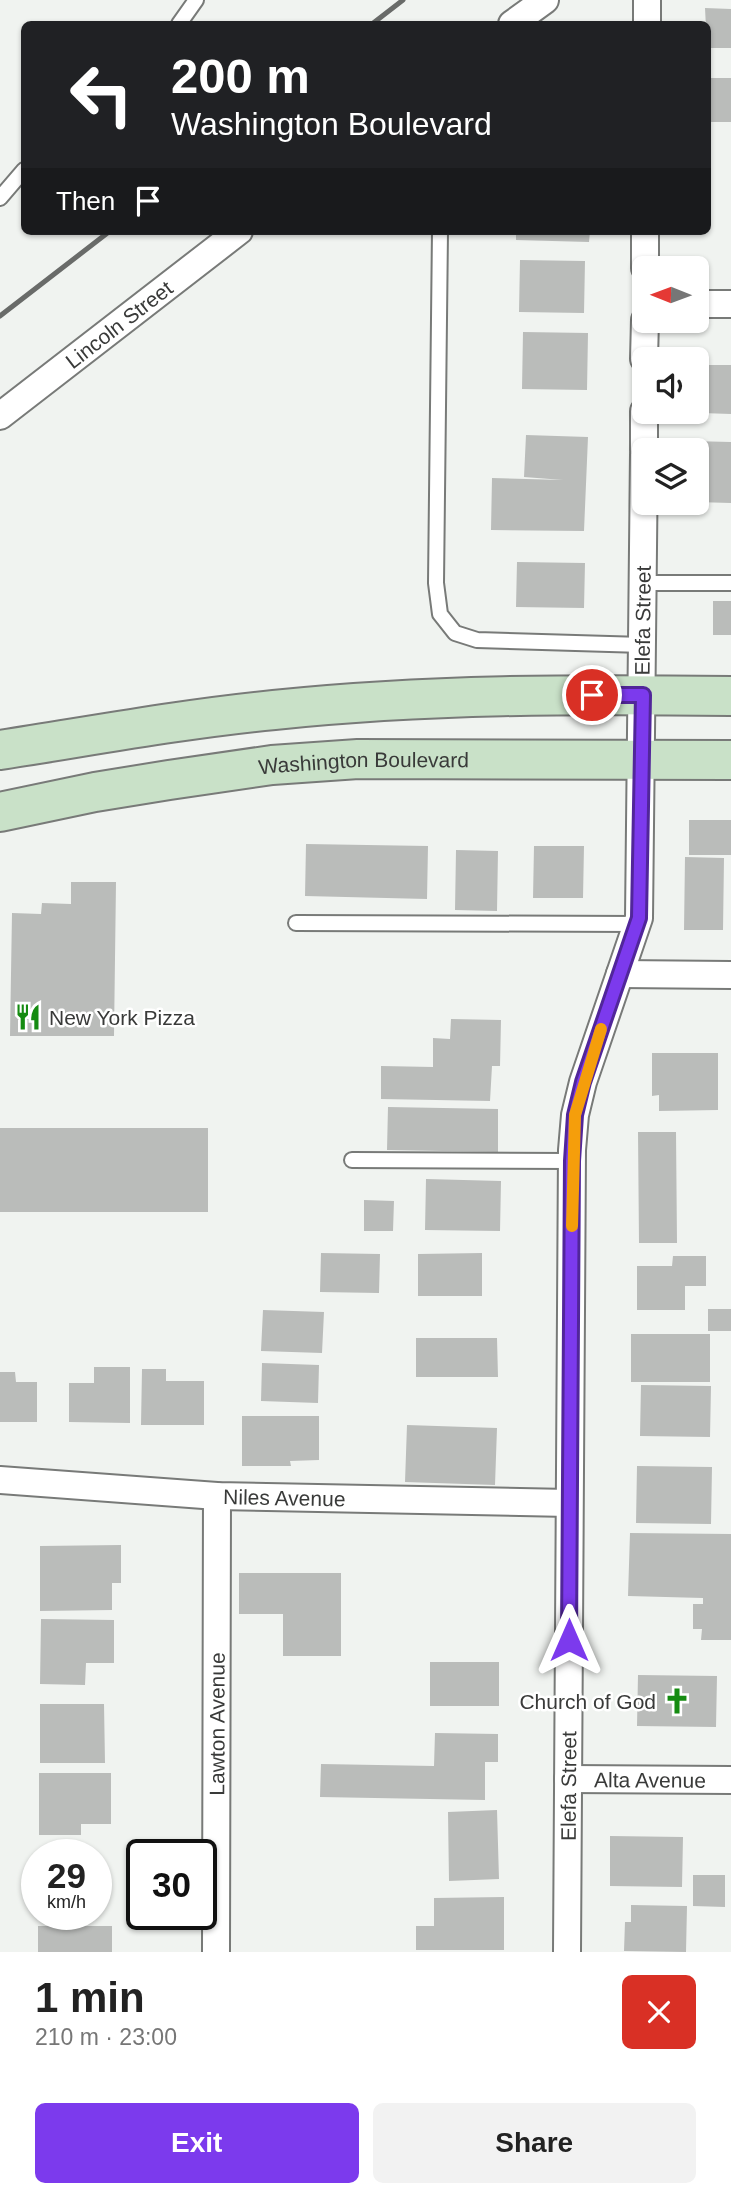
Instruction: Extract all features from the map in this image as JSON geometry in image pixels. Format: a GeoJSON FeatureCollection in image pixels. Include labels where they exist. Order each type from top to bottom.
{"type":"FeatureCollection","features":[{"type":"Feature","properties":{"kind":"main road"},"geometry":{"type":"LineString","coordinates":[[0,750],[172,723],[354,702],[502,696],[731,696]]}},
{"type":"Feature","properties":{"kind":"main road","name":"Washington Boulevard"},"geometry":{"type":"LineString","coordinates":[[0,812],[96,792],[284,764],[358,759],[731,760]]}},
{"type":"Feature","properties":{"kind":"street"},"geometry":{"type":"LineString","coordinates":[[516,21],[545,0]]}},
{"type":"Feature","properties":{"kind":"street"},"geometry":{"type":"LineString","coordinates":[[647,21],[648,0]]}},
{"type":"Feature","properties":{"kind":"street","name":"Lincoln Street"},"geometry":{"type":"LineString","coordinates":[[0,416],[234,235]]}},
{"type":"Feature","properties":{"kind":"street"},"geometry":{"type":"LineString","coordinates":[[645,235],[645,256]]}},
{"type":"Feature","properties":{"kind":"street"},"geometry":{"type":"LineString","coordinates":[[709,304],[731,304]]}},
{"type":"Feature","properties":{"kind":"street","name":"Elefa Street"},"geometry":{"type":"LineString","coordinates":[[567,1952],[572,1161],[575,1115],[583,1082],[639,918],[644,515]]}},
{"type":"Feature","properties":{"kind":"street"},"geometry":{"type":"LineString","coordinates":[[620,974],[731,975]]}},
{"type":"Feature","properties":{"kind":"street","name":"Niles Avenue"},"geometry":{"type":"LineString","coordinates":[[0,1480],[217,1496],[569,1503]]}},
{"type":"Feature","properties":{"kind":"street","name":"Lawton Avenue"},"geometry":{"type":"LineString","coordinates":[[216,1952],[217,1496]]}},
{"type":"Feature","properties":{"kind":"street","name":"Alta Avenue"},"geometry":{"type":"LineString","coordinates":[[568,1779],[731,1780]]}},
{"type":"Feature","properties":{"kind":"lane"},"geometry":{"type":"LineString","coordinates":[[181,21],[196,0]]}},
{"type":"Feature","properties":{"kind":"lane"},"geometry":{"type":"LineString","coordinates":[[0,198],[21,174]]}},
{"type":"Feature","properties":{"kind":"lane"},"geometry":{"type":"LineString","coordinates":[[440,235],[436,570],[440,614],[455,633],[477,640],[643,645]]}},
{"type":"Feature","properties":{"kind":"lane"},"geometry":{"type":"LineString","coordinates":[[643,583],[731,583]]}},
{"type":"Feature","properties":{"kind":"lane"},"geometry":{"type":"LineString","coordinates":[[296,923],[637,924]]}},
{"type":"Feature","properties":{"kind":"lane"},"geometry":{"type":"LineString","coordinates":[[352,1160],[572,1161]]}},
{"type":"Feature","properties":{"kind":"building"},"geometry":{"type":"Polygon","coordinates":[[[705,8],[731,9],[731,48],[711,48],[711,21],[706,21],[705,8]]]}},
{"type":"Feature","properties":{"kind":"building"},"geometry":{"type":"Polygon","coordinates":[[[711,78],[731,78],[731,122],[711,122],[711,78]]]}},
{"type":"Feature","properties":{"kind":"building"},"geometry":{"type":"Polygon","coordinates":[[[516,235],[590,235],[589,242],[516,240],[516,235]]]}},
{"type":"Feature","properties":{"kind":"building"},"geometry":{"type":"Polygon","coordinates":[[[520,260],[585,261],[584,313],[519,312],[520,260]]]}},
{"type":"Feature","properties":{"kind":"building"},"geometry":{"type":"Polygon","coordinates":[[[523,332],[588,333],[587,390],[522,389],[523,332]]]}},
{"type":"Feature","properties":{"kind":"building"},"geometry":{"type":"Polygon","coordinates":[[[709,365],[731,365],[731,414],[709,413],[709,365]]]}},
{"type":"Feature","properties":{"kind":"building"},"geometry":{"type":"Polygon","coordinates":[[[526,435],[588,437],[584,531],[491,530],[492,478],[563,480],[524,477],[526,435]]]}},
{"type":"Feature","properties":{"kind":"building"},"geometry":{"type":"Polygon","coordinates":[[[709,441],[731,442],[731,503],[709,502],[709,441]]]}},
{"type":"Feature","properties":{"kind":"building"},"geometry":{"type":"Polygon","coordinates":[[[517,562],[585,563],[584,608],[516,607],[517,562]]]}},
{"type":"Feature","properties":{"kind":"building"},"geometry":{"type":"Polygon","coordinates":[[[713,601],[731,601],[731,635],[713,635],[713,601]]]}},
{"type":"Feature","properties":{"kind":"building"},"geometry":{"type":"Polygon","coordinates":[[[689,820],[731,820],[731,855],[689,855],[689,820]]]}},
{"type":"Feature","properties":{"kind":"building"},"geometry":{"type":"Polygon","coordinates":[[[306,844],[428,846],[427,899],[305,896],[306,844]]]}},
{"type":"Feature","properties":{"kind":"building"},"geometry":{"type":"Polygon","coordinates":[[[534,846],[584,846],[583,898],[533,898],[534,846]]]}},
{"type":"Feature","properties":{"kind":"building"},"geometry":{"type":"Polygon","coordinates":[[[456,850],[498,851],[497,911],[455,910],[456,850]]]}},
{"type":"Feature","properties":{"kind":"building"},"geometry":{"type":"Polygon","coordinates":[[[685,857],[724,858],[723,930],[684,930],[685,857]]]}},
{"type":"Feature","properties":{"kind":"building"},"geometry":{"type":"Polygon","coordinates":[[[71,882],[116,882],[114,1036],[10,1036],[12,913],[41,914],[42,903],[71,904],[71,882]]]}},
{"type":"Feature","properties":{"kind":"building"},"geometry":{"type":"Polygon","coordinates":[[[451,1019],[501,1020],[500,1066],[492,1066],[490,1101],[381,1099],[381,1066],[433,1067],[433,1038],[450,1039],[451,1019]]]}},
{"type":"Feature","properties":{"kind":"building"},"geometry":{"type":"Polygon","coordinates":[[[652,1053],[718,1053],[718,1110],[659,1111],[659,1095],[652,1096],[652,1053]]]}},
{"type":"Feature","properties":{"kind":"building"},"geometry":{"type":"Polygon","coordinates":[[[388,1107],[498,1109],[498,1152],[387,1150],[388,1107]]]}},
{"type":"Feature","properties":{"kind":"building"},"geometry":{"type":"Polygon","coordinates":[[[0,1128],[208,1128],[208,1212],[0,1212],[0,1128]]]}},
{"type":"Feature","properties":{"kind":"building"},"geometry":{"type":"Polygon","coordinates":[[[638,1132],[676,1132],[677,1243],[639,1243],[638,1132]]]}},
{"type":"Feature","properties":{"kind":"building"},"geometry":{"type":"Polygon","coordinates":[[[426,1179],[501,1181],[500,1231],[425,1230],[426,1179]]]}},
{"type":"Feature","properties":{"kind":"building"},"geometry":{"type":"Polygon","coordinates":[[[364,1200],[394,1201],[393,1231],[364,1231],[364,1200]]]}},
{"type":"Feature","properties":{"kind":"building"},"geometry":{"type":"Polygon","coordinates":[[[321,1253],[380,1254],[379,1293],[320,1292],[321,1253]]]}},
{"type":"Feature","properties":{"kind":"building"},"geometry":{"type":"Polygon","coordinates":[[[482,1253],[482,1296],[418,1296],[418,1254],[482,1253]]]}},
{"type":"Feature","properties":{"kind":"building"},"geometry":{"type":"Polygon","coordinates":[[[673,1256],[706,1256],[706,1286],[685,1286],[685,1310],[637,1310],[637,1266],[672,1266],[673,1256]]]}},
{"type":"Feature","properties":{"kind":"building"},"geometry":{"type":"Polygon","coordinates":[[[708,1309],[731,1309],[731,1331],[708,1331],[708,1309]]]}},
{"type":"Feature","properties":{"kind":"building"},"geometry":{"type":"Polygon","coordinates":[[[263,1310],[324,1312],[322,1353],[261,1351],[263,1310]]]}},
{"type":"Feature","properties":{"kind":"building"},"geometry":{"type":"Polygon","coordinates":[[[631,1334],[710,1334],[710,1382],[631,1382],[631,1334]]]}},
{"type":"Feature","properties":{"kind":"building"},"geometry":{"type":"Polygon","coordinates":[[[416,1338],[497,1338],[498,1377],[416,1377],[416,1338]]]}},
{"type":"Feature","properties":{"kind":"building"},"geometry":{"type":"Polygon","coordinates":[[[262,1363],[319,1365],[318,1403],[261,1401],[262,1363]]]}},
{"type":"Feature","properties":{"kind":"building"},"geometry":{"type":"Polygon","coordinates":[[[94,1367],[130,1367],[130,1423],[69,1422],[69,1383],[94,1383],[94,1367]]]}},
{"type":"Feature","properties":{"kind":"building"},"geometry":{"type":"Polygon","coordinates":[[[142,1369],[166,1369],[166,1381],[204,1381],[204,1425],[141,1425],[142,1369]]]}},
{"type":"Feature","properties":{"kind":"building"},"geometry":{"type":"Polygon","coordinates":[[[0,1372],[15,1372],[16,1382],[37,1382],[37,1422],[0,1422],[0,1372]]]}},
{"type":"Feature","properties":{"kind":"building"},"geometry":{"type":"Polygon","coordinates":[[[641,1385],[711,1386],[710,1437],[640,1436],[641,1385]]]}},
{"type":"Feature","properties":{"kind":"building"},"geometry":{"type":"Polygon","coordinates":[[[242,1416],[319,1416],[319,1460],[290,1461],[291,1466],[242,1466],[242,1416]]]}},
{"type":"Feature","properties":{"kind":"building"},"geometry":{"type":"Polygon","coordinates":[[[407,1425],[497,1428],[495,1485],[405,1482],[407,1425]]]}},
{"type":"Feature","properties":{"kind":"building"},"geometry":{"type":"Polygon","coordinates":[[[637,1466],[712,1467],[711,1524],[636,1523],[637,1466]]]}},
{"type":"Feature","properties":{"kind":"building"},"geometry":{"type":"Polygon","coordinates":[[[630,1533],[731,1534],[731,1640],[701,1640],[702,1629],[693,1629],[693,1604],[703,1604],[703,1598],[628,1596],[630,1533]]]}},
{"type":"Feature","properties":{"kind":"building"},"geometry":{"type":"Polygon","coordinates":[[[121,1545],[121,1583],[112,1583],[112,1610],[40,1611],[40,1546],[121,1545]]]}},
{"type":"Feature","properties":{"kind":"building"},"geometry":{"type":"Polygon","coordinates":[[[239,1573],[341,1573],[341,1656],[283,1656],[283,1614],[239,1614],[239,1573]]]}},
{"type":"Feature","properties":{"kind":"building"},"geometry":{"type":"Polygon","coordinates":[[[41,1619],[114,1620],[114,1663],[86,1663],[85,1685],[40,1684],[41,1619]]]}},
{"type":"Feature","properties":{"kind":"building"},"geometry":{"type":"Polygon","coordinates":[[[430,1662],[499,1662],[499,1706],[430,1706],[430,1662]]]}},
{"type":"Feature","properties":{"kind":"building","name":"Church of God"},"geometry":{"type":"Polygon","coordinates":[[[638,1675],[717,1676],[716,1727],[637,1726],[638,1675]]]}},
{"type":"Feature","properties":{"kind":"building"},"geometry":{"type":"Polygon","coordinates":[[[40,1704],[104,1704],[105,1763],[40,1763],[40,1704]]]}},
{"type":"Feature","properties":{"kind":"building"},"geometry":{"type":"Polygon","coordinates":[[[435,1733],[498,1734],[498,1762],[485,1762],[485,1800],[320,1797],[321,1764],[434,1766],[435,1733]]]}},
{"type":"Feature","properties":{"kind":"building"},"geometry":{"type":"Polygon","coordinates":[[[39,1773],[111,1773],[111,1824],[81,1824],[81,1835],[39,1835],[39,1773]]]}},
{"type":"Feature","properties":{"kind":"building"},"geometry":{"type":"Polygon","coordinates":[[[497,1810],[499,1879],[449,1881],[448,1812],[497,1810]]]}},
{"type":"Feature","properties":{"kind":"building"},"geometry":{"type":"Polygon","coordinates":[[[610,1836],[683,1837],[682,1887],[610,1886],[610,1836]]]}},
{"type":"Feature","properties":{"kind":"building"},"geometry":{"type":"Polygon","coordinates":[[[693,1875],[725,1875],[725,1907],[693,1906],[693,1875]]]}},
{"type":"Feature","properties":{"kind":"building"},"geometry":{"type":"Polygon","coordinates":[[[504,1897],[504,1950],[416,1950],[416,1926],[434,1926],[434,1898],[504,1897]]]}},
{"type":"Feature","properties":{"kind":"building"},"geometry":{"type":"Polygon","coordinates":[[[631,1905],[687,1906],[686,1952],[624,1951],[625,1922],[631,1922],[631,1905]]]}},
{"type":"Feature","properties":{"kind":"building"},"geometry":{"type":"Polygon","coordinates":[[[38,1930],[112,1930],[112,1952],[38,1952],[38,1930]]]}},
{"type":"Feature","properties":{"kind":"railway"},"geometry":{"type":"LineString","coordinates":[[376,21],[403,0]]}},
{"type":"Feature","properties":{"kind":"railway"},"geometry":{"type":"LineString","coordinates":[[0,316],[105,235]]}},
{"type":"Feature","properties":{"kind":"slow traffic"},"geometry":{"type":"LineString","coordinates":[[572,1226],[575,1115],[601,1029]]}},
{"type":"Feature","properties":{"kind":"place","name":"New York Pizza"},"geometry":{"type":"Point","coordinates":[28,1017]}},
{"type":"Feature","properties":{"kind":"place","name":"Church of God"},"geometry":{"type":"Point","coordinates":[677,1701]}},
{"type":"Feature","properties":{"kind":"route"},"geometry":{"type":"LineString","coordinates":[[569,1640],[572,1161],[575,1115],[583,1082],[639,918],[642,806],[643,695],[592,695]]}}]}
